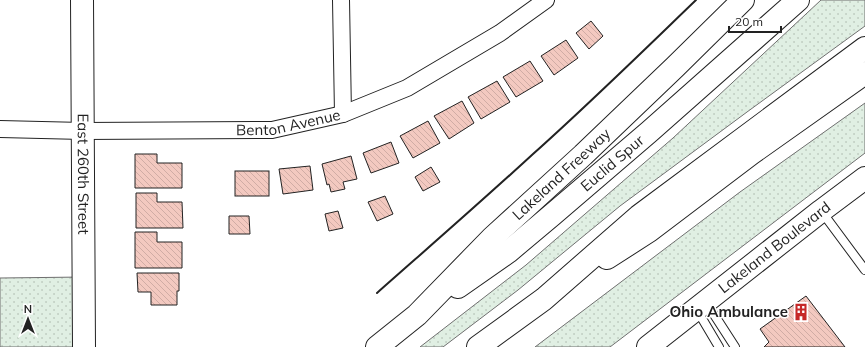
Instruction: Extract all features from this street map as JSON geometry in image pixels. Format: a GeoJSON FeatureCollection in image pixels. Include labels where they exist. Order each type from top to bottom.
{"type":"FeatureCollection","features":[{"type":"Feature","properties":{"kind":"main road","name":"East 260th Street"},"geometry":{"type":"LineString","coordinates":[[82,0],[84,347]]}},
{"type":"Feature","properties":{"kind":"main road","name":"Lakeland Freeway"},"geometry":{"type":"LineString","coordinates":[[377,347],[417,315],[492,238],[625,116],[743,0]]}},
{"type":"Feature","properties":{"kind":"main road","name":"Euclid Spur"},"geometry":{"type":"LineString","coordinates":[[417,315],[508,252],[649,132],[798,0]]}},
{"type":"Feature","properties":{"kind":"main road"},"geometry":{"type":"LineString","coordinates":[[544,299],[639,216],[865,48]]}},
{"type":"Feature","properties":{"kind":"main road"},"geometry":{"type":"LineString","coordinates":[[478,347],[544,299],[649,231],[752,153],[865,73]]}},
{"type":"Feature","properties":{"kind":"main road","name":"Lakeland Boulevard"},"geometry":{"type":"LineString","coordinates":[[648,347],[865,178]]}},
{"type":"Feature","properties":{"kind":"street"},"geometry":{"type":"LineString","coordinates":[[341,0],[342,114]]}},
{"type":"Feature","properties":{"kind":"street","name":"Benton Avenue"},"geometry":{"type":"LineString","coordinates":[[0,129],[83,131],[272,130],[342,114],[407,88],[500,34],[546,0]]}},
{"type":"Feature","properties":{"kind":"lane"},"geometry":{"type":"LineString","coordinates":[[821,211],[865,270]]}},
{"type":"Feature","properties":{"kind":"lane"},"geometry":{"type":"LineString","coordinates":[[701,306],[719,347]]}},
{"type":"Feature","properties":{"kind":"lane"},"geometry":{"type":"LineString","coordinates":[[701,306],[715,316],[735,347]]}},
{"type":"Feature","properties":{"kind":"green space"},"geometry":{"type":"Polygon","coordinates":[[[821,0],[865,0],[865,26],[620,206],[518,290],[443,347],[420,347],[526,265],[673,138],[821,0]]]}},
{"type":"Feature","properties":{"kind":"green space"},"geometry":{"type":"Polygon","coordinates":[[[865,103],[865,153],[610,347],[535,347],[740,192],[865,103]]]}},
{"type":"Feature","properties":{"kind":"green space"},"geometry":{"type":"Polygon","coordinates":[[[84,277],[84,347],[0,347],[0,278],[84,277]]]}},
{"type":"Feature","properties":{"kind":"building"},"geometry":{"type":"Polygon","coordinates":[[[591,21],[603,36],[589,49],[576,33],[591,21]]]}},
{"type":"Feature","properties":{"kind":"building"},"geometry":{"type":"Polygon","coordinates":[[[566,40],[578,58],[554,75],[541,56],[566,40]]]}},
{"type":"Feature","properties":{"kind":"building"},"geometry":{"type":"Polygon","coordinates":[[[530,61],[543,81],[516,97],[503,77],[530,61]]]}},
{"type":"Feature","properties":{"kind":"building"},"geometry":{"type":"Polygon","coordinates":[[[497,81],[510,102],[481,119],[468,97],[497,81]]]}},
{"type":"Feature","properties":{"kind":"building"},"geometry":{"type":"Polygon","coordinates":[[[462,101],[474,123],[449,139],[434,116],[462,101]]]}},
{"type":"Feature","properties":{"kind":"building"},"geometry":{"type":"Polygon","coordinates":[[[428,121],[440,143],[413,158],[400,136],[428,121]]]}},
{"type":"Feature","properties":{"kind":"building"},"geometry":{"type":"Polygon","coordinates":[[[391,142],[399,163],[371,173],[363,153],[391,142]]]}},
{"type":"Feature","properties":{"kind":"building"},"geometry":{"type":"Polygon","coordinates":[[[135,154],[157,154],[157,163],[182,163],[182,188],[135,188],[135,154]]]}},
{"type":"Feature","properties":{"kind":"building"},"geometry":{"type":"Polygon","coordinates":[[[351,156],[357,179],[343,182],[345,189],[331,192],[329,184],[327,185],[322,164],[351,156]]]}},
{"type":"Feature","properties":{"kind":"building"},"geometry":{"type":"Polygon","coordinates":[[[310,166],[313,190],[283,194],[279,169],[310,166]]]}},
{"type":"Feature","properties":{"kind":"building"},"geometry":{"type":"Polygon","coordinates":[[[431,167],[440,182],[423,191],[415,177],[431,167]]]}},
{"type":"Feature","properties":{"kind":"building"},"geometry":{"type":"Polygon","coordinates":[[[235,171],[269,171],[269,196],[235,196],[235,171]]]}},
{"type":"Feature","properties":{"kind":"building"},"geometry":{"type":"Polygon","coordinates":[[[136,193],[157,193],[157,202],[182,202],[183,228],[136,228],[136,193]]]}},
{"type":"Feature","properties":{"kind":"building"},"geometry":{"type":"Polygon","coordinates":[[[385,196],[393,214],[377,221],[368,202],[385,196]]]}},
{"type":"Feature","properties":{"kind":"building"},"geometry":{"type":"Polygon","coordinates":[[[338,211],[343,228],[329,231],[325,214],[338,211]]]}},
{"type":"Feature","properties":{"kind":"building"},"geometry":{"type":"Polygon","coordinates":[[[229,216],[249,216],[250,234],[229,234],[229,216]]]}},
{"type":"Feature","properties":{"kind":"building"},"geometry":{"type":"Polygon","coordinates":[[[135,232],[157,232],[157,242],[182,242],[182,268],[135,268],[135,232]]]}},
{"type":"Feature","properties":{"kind":"building"},"geometry":{"type":"Polygon","coordinates":[[[137,273],[179,273],[177,305],[151,305],[151,292],[138,292],[137,273]]]}},
{"type":"Feature","properties":{"kind":"building","name":"Ohio Ambulance"},"geometry":{"type":"Polygon","coordinates":[[[806,296],[845,347],[764,347],[769,342],[760,329],[806,296]]]}},
{"type":"Feature","properties":{"kind":"wall"},"geometry":{"type":"LineString","coordinates":[[377,293],[554,135],[696,0]]}},
{"type":"Feature","properties":{"kind":"place","name":"Ohio Ambulance"},"geometry":{"type":"Point","coordinates":[801,312]}}]}
